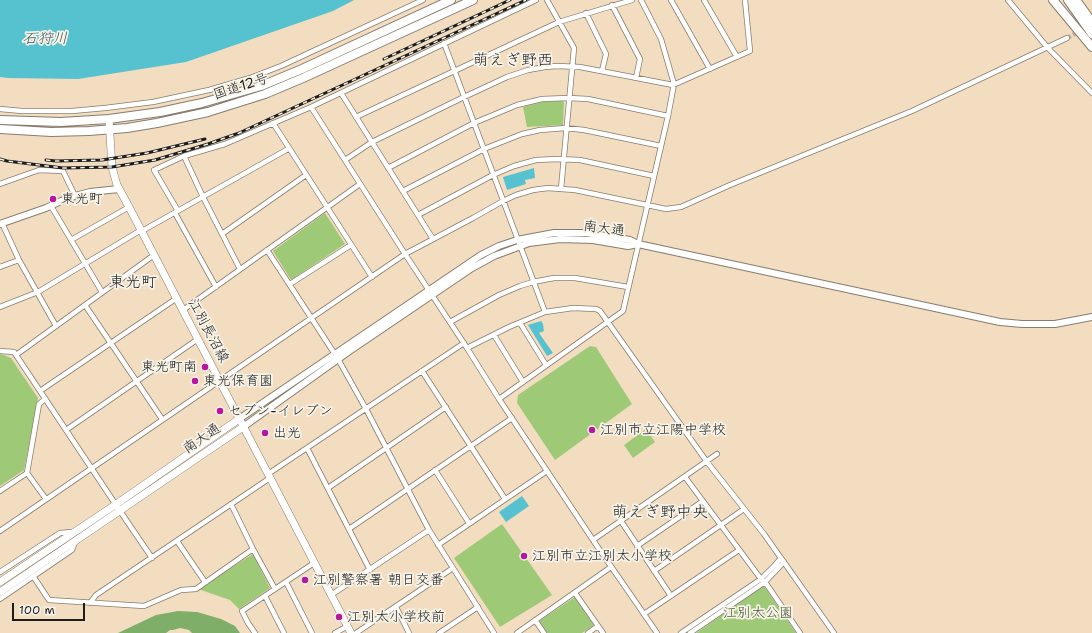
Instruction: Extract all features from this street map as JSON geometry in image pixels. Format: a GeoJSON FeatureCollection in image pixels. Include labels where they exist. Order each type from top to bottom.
{"type":"FeatureCollection","features":[{"type":"Feature","properties":{"kind":"highway","name":"国道12号"},"geometry":{"type":"LineString","coordinates":[[0,120],[60,122],[109,119],[153,113],[202,103],[261,86],[302,69],[451,0]]}},
{"type":"Feature","properties":{"kind":"highway","name":"国道12号"},"geometry":{"type":"LineString","coordinates":[[0,129],[51,132],[127,128],[178,119],[230,105],[265,94],[303,78],[473,0]]}},
{"type":"Feature","properties":{"kind":"highway"},"geometry":{"type":"LineString","coordinates":[[1053,0],[1092,47]]}},
{"type":"Feature","properties":{"kind":"highway"},"geometry":{"type":"LineString","coordinates":[[1068,0],[1092,34]]}},
{"type":"Feature","properties":{"kind":"highway"},"geometry":{"type":"LineString","coordinates":[[1076,0],[1092,22]]}},
{"type":"Feature","properties":{"kind":"main road","name":"江別長沼線"},"geometry":{"type":"LineString","coordinates":[[109,119],[112,167],[117,185],[349,630]]}},
{"type":"Feature","properties":{"kind":"main road","name":"南大通"},"geometry":{"type":"LineString","coordinates":[[0,582],[239,419]]}},
{"type":"Feature","properties":{"kind":"main road","name":"南大通"},"geometry":{"type":"LineString","coordinates":[[0,592],[243,427]]}},
{"type":"Feature","properties":{"kind":"street"},"geometry":{"type":"LineString","coordinates":[[0,109],[22,111],[72,111],[153,102],[209,90],[250,78],[281,66],[423,0]]}},
{"type":"Feature","properties":{"kind":"street"},"geometry":{"type":"LineString","coordinates":[[216,286],[154,170],[184,156],[225,144],[311,107],[536,0]]}},
{"type":"Feature","properties":{"kind":"street"},"geometry":{"type":"LineString","coordinates":[[547,0],[574,48],[561,189]]}},
{"type":"Feature","properties":{"kind":"street"},"geometry":{"type":"LineString","coordinates":[[356,117],[559,22],[632,0]]}},
{"type":"Feature","properties":{"kind":"street"},"geometry":{"type":"LineString","coordinates":[[499,399],[623,311],[674,84],[661,39],[641,0]]}},
{"type":"Feature","properties":{"kind":"street"},"geometry":{"type":"LineString","coordinates":[[671,0],[710,69]]}},
{"type":"Feature","properties":{"kind":"street"},"geometry":{"type":"LineString","coordinates":[[704,0],[737,57]]}},
{"type":"Feature","properties":{"kind":"street"},"geometry":{"type":"LineString","coordinates":[[345,160],[372,142],[507,77],[528,70],[545,67],[572,66],[674,84],[750,51],[745,0]]}},
{"type":"Feature","properties":{"kind":"street"},"geometry":{"type":"LineString","coordinates":[[1008,0],[1047,47],[1092,93]]}},
{"type":"Feature","properties":{"kind":"street"},"geometry":{"type":"LineString","coordinates":[[612,5],[640,59],[636,78]]}},
{"type":"Feature","properties":{"kind":"street"},"geometry":{"type":"LineString","coordinates":[[586,13],[606,54],[602,71]]}},
{"type":"Feature","properties":{"kind":"street"},"geometry":{"type":"LineString","coordinates":[[0,530],[405,254],[473,218],[503,200],[538,189],[548,188],[575,190],[671,209],[686,206],[730,185],[912,111],[1067,38]]}},
{"type":"Feature","properties":{"kind":"street"},"geometry":{"type":"LineString","coordinates":[[444,44],[545,312]]}},
{"type":"Feature","properties":{"kind":"street"},"geometry":{"type":"LineString","coordinates":[[341,93],[433,239]]}},
{"type":"Feature","properties":{"kind":"street"},"geometry":{"type":"LineString","coordinates":[[388,168],[474,123],[525,103],[542,99],[588,99],[668,116]]}},
{"type":"Feature","properties":{"kind":"street"},"geometry":{"type":"LineString","coordinates":[[311,107],[430,293],[466,345],[499,399],[657,633]]}},
{"type":"Feature","properties":{"kind":"street"},"geometry":{"type":"LineString","coordinates":[[272,123],[372,277]]}},
{"type":"Feature","properties":{"kind":"street"},"geometry":{"type":"LineString","coordinates":[[403,191],[484,149],[532,131],[566,128],[590,131],[661,146]]}},
{"type":"Feature","properties":{"kind":"street"},"geometry":{"type":"LineString","coordinates":[[0,307],[38,292],[141,230],[288,149]]}},
{"type":"Feature","properties":{"kind":"street"},"geometry":{"type":"LineString","coordinates":[[184,156],[240,269]]}},
{"type":"Feature","properties":{"kind":"street"},"geometry":{"type":"LineString","coordinates":[[418,215],[493,175],[514,166],[544,159],[585,161],[654,176]]}},
{"type":"Feature","properties":{"kind":"street"},"geometry":{"type":"LineString","coordinates":[[0,184],[39,170],[63,171],[75,196]]}},
{"type":"Feature","properties":{"kind":"street"},"geometry":{"type":"LineString","coordinates":[[222,234],[306,176]]}},
{"type":"Feature","properties":{"kind":"street"},"geometry":{"type":"LineString","coordinates":[[183,310],[360,184]]}},
{"type":"Feature","properties":{"kind":"street"},"geometry":{"type":"LineString","coordinates":[[56,326],[19,260],[1,224],[75,196],[90,192],[119,189]]}},
{"type":"Feature","properties":{"kind":"street"},"geometry":{"type":"LineString","coordinates":[[51,206],[102,292]]}},
{"type":"Feature","properties":{"kind":"street"},"geometry":{"type":"LineString","coordinates":[[71,240],[129,207]]}},
{"type":"Feature","properties":{"kind":"street","name":"南大通"},"geometry":{"type":"LineString","coordinates":[[239,419],[337,356],[430,293],[481,255],[499,246],[518,243],[547,234],[578,232],[595,233],[630,240],[638,244],[1000,322],[1055,324],[1092,317]]}},
{"type":"Feature","properties":{"kind":"street"},"geometry":{"type":"LineString","coordinates":[[290,284],[351,245]]}},
{"type":"Feature","properties":{"kind":"street"},"geometry":{"type":"LineString","coordinates":[[267,250],[337,356],[429,530],[494,633]]}},
{"type":"Feature","properties":{"kind":"street"},"geometry":{"type":"LineString","coordinates":[[16,355],[154,255]]}},
{"type":"Feature","properties":{"kind":"street"},"geometry":{"type":"LineString","coordinates":[[0,267],[19,260]]}},
{"type":"Feature","properties":{"kind":"street"},"geometry":{"type":"LineString","coordinates":[[450,322],[499,294],[533,282],[554,278],[570,278],[585,279],[628,287]]}},
{"type":"Feature","properties":{"kind":"street"},"geometry":{"type":"LineString","coordinates":[[40,391],[177,298]]}},
{"type":"Feature","properties":{"kind":"street"},"geometry":{"type":"LineString","coordinates":[[85,304],[162,419]]}},
{"type":"Feature","properties":{"kind":"street"},"geometry":{"type":"LineString","coordinates":[[90,603],[96,595],[231,504],[307,448],[422,371],[466,345],[494,335],[520,322],[545,312],[573,308],[596,309],[600,311],[708,462],[782,560],[834,633]]}},
{"type":"Feature","properties":{"kind":"street"},"geometry":{"type":"LineString","coordinates":[[520,322],[546,365]]}},
{"type":"Feature","properties":{"kind":"street"},"geometry":{"type":"LineString","coordinates":[[494,335],[523,382]]}},
{"type":"Feature","properties":{"kind":"street"},"geometry":{"type":"LineString","coordinates":[[66,430],[198,339]]}},
{"type":"Feature","properties":{"kind":"street"},"geometry":{"type":"LineString","coordinates":[[0,351],[14,352],[115,505],[152,558]]}},
{"type":"Feature","properties":{"kind":"street","name":"南大通"},"geometry":{"type":"LineString","coordinates":[[243,427],[337,356]]}},
{"type":"Feature","properties":{"kind":"street"},"geometry":{"type":"LineString","coordinates":[[422,371],[505,499]]}},
{"type":"Feature","properties":{"kind":"street"},"geometry":{"type":"LineString","coordinates":[[45,399],[39,404],[27,473],[46,499]]}},
{"type":"Feature","properties":{"kind":"street"},"geometry":{"type":"LineString","coordinates":[[328,488],[446,407]]}},
{"type":"Feature","properties":{"kind":"street"},"geometry":{"type":"LineString","coordinates":[[349,529],[512,418]]}},
{"type":"Feature","properties":{"kind":"street"},"geometry":{"type":"LineString","coordinates":[[307,448],[370,570]]}},
{"type":"Feature","properties":{"kind":"street"},"geometry":{"type":"LineString","coordinates":[[593,540],[708,462],[717,454]]}},
{"type":"Feature","properties":{"kind":"street"},"geometry":{"type":"LineString","coordinates":[[435,470],[469,524]]}},
{"type":"Feature","properties":{"kind":"street"},"geometry":{"type":"LineString","coordinates":[[438,545],[547,471]]}},
{"type":"Feature","properties":{"kind":"street"},"geometry":{"type":"LineString","coordinates":[[0,491],[27,473]]}},
{"type":"Feature","properties":{"kind":"street"},"geometry":{"type":"LineString","coordinates":[[685,477],[763,580],[800,633]]}},
{"type":"Feature","properties":{"kind":"street"},"geometry":{"type":"LineString","coordinates":[[637,546],[703,501]]}},
{"type":"Feature","properties":{"kind":"street"},"geometry":{"type":"LineString","coordinates":[[231,504],[253,550],[275,589]]}},
{"type":"Feature","properties":{"kind":"street"},"geometry":{"type":"LineString","coordinates":[[654,571],[744,509]]}},
{"type":"Feature","properties":{"kind":"street"},"geometry":{"type":"LineString","coordinates":[[621,521],[671,596]]}},
{"type":"Feature","properties":{"kind":"street"},"geometry":{"type":"LineString","coordinates":[[331,595],[429,530]]}},
{"type":"Feature","properties":{"kind":"street"},"geometry":{"type":"LineString","coordinates":[[0,572],[60,532],[74,532]]}},
{"type":"Feature","properties":{"kind":"street"},"geometry":{"type":"LineString","coordinates":[[177,541],[205,582]]}},
{"type":"Feature","properties":{"kind":"street"},"geometry":{"type":"LineString","coordinates":[[0,599],[72,550],[75,542]]}},
{"type":"Feature","properties":{"kind":"street"},"geometry":{"type":"LineString","coordinates":[[33,576],[49,600],[144,606],[181,590],[196,588],[253,550]]}},
{"type":"Feature","properties":{"kind":"street"},"geometry":{"type":"LineString","coordinates":[[644,614],[739,550]]}},
{"type":"Feature","properties":{"kind":"street"},"geometry":{"type":"LineString","coordinates":[[690,633],[763,580],[782,560]]}},
{"type":"Feature","properties":{"kind":"street"},"geometry":{"type":"LineString","coordinates":[[255,633],[242,611],[314,563]]}},
{"type":"Feature","properties":{"kind":"street"},"geometry":{"type":"LineString","coordinates":[[517,633],[611,567]]}},
{"type":"Feature","properties":{"kind":"street"},"geometry":{"type":"LineString","coordinates":[[356,633],[453,568]]}},
{"type":"Feature","properties":{"kind":"street"},"geometry":{"type":"LineString","coordinates":[[681,633],[763,580]]}},
{"type":"Feature","properties":{"kind":"street"},"geometry":{"type":"LineString","coordinates":[[286,582],[312,633]]}},
{"type":"Feature","properties":{"kind":"street"},"geometry":{"type":"LineString","coordinates":[[575,593],[603,633]]}},
{"type":"Feature","properties":{"kind":"street"},"geometry":{"type":"LineString","coordinates":[[265,596],[284,633]]}},
{"type":"Feature","properties":{"kind":"street"},"geometry":{"type":"LineString","coordinates":[[396,606],[409,633]]}},
{"type":"Feature","properties":{"kind":"street"},"geometry":{"type":"LineString","coordinates":[[439,633],[478,607]]}},
{"type":"Feature","properties":{"kind":"street"},"geometry":{"type":"LineString","coordinates":[[535,620],[544,633]]}},
{"type":"Feature","properties":{"kind":"street"},"geometry":{"type":"LineString","coordinates":[[588,633],[598,626]]}},
{"type":"Feature","properties":{"kind":"street"},"geometry":{"type":"LineString","coordinates":[[335,633],[349,630]]}},
{"type":"Feature","properties":{"kind":"green space"},"geometry":{"type":"Polygon","coordinates":[[[542,102],[564,102],[563,125],[527,127],[523,107],[542,102]]]}},
{"type":"Feature","properties":{"kind":"green space"},"geometry":{"type":"Polygon","coordinates":[[[325,213],[345,244],[291,280],[273,251],[325,213]]]}},
{"type":"Feature","properties":{"kind":"green space"},"geometry":{"type":"Polygon","coordinates":[[[590,346],[596,347],[632,404],[555,460],[517,403],[518,395],[590,346]]]}},
{"type":"Feature","properties":{"kind":"green space"},"geometry":{"type":"Polygon","coordinates":[[[0,354],[11,358],[38,398],[24,470],[0,486],[0,354]]]}},
{"type":"Feature","properties":{"kind":"green space"},"geometry":{"type":"Polygon","coordinates":[[[646,429],[655,442],[633,458],[624,445],[646,429]]]}},
{"type":"Feature","properties":{"kind":"green space"},"geometry":{"type":"Polygon","coordinates":[[[502,524],[552,595],[500,627],[454,558],[502,524]]]}},
{"type":"Feature","properties":{"kind":"green space"},"geometry":{"type":"Polygon","coordinates":[[[253,554],[270,588],[239,609],[230,600],[198,589],[253,554]]]}},
{"type":"Feature","properties":{"kind":"green space","name":"江別太公園"},"geometry":{"type":"Polygon","coordinates":[[[763,586],[796,633],[696,633],[763,586]]]}},
{"type":"Feature","properties":{"kind":"green space"},"geometry":{"type":"Polygon","coordinates":[[[575,597],[594,625],[582,633],[547,633],[539,621],[575,597]]]}},
{"type":"Feature","properties":{"kind":"green space"},"geometry":{"type":"Polygon","coordinates":[[[178,611],[197,612],[221,619],[235,626],[240,633],[192,633],[189,630],[180,628],[170,630],[166,633],[118,633],[156,615],[178,611]]]}},
{"type":"Feature","properties":{"kind":"water","name":"石狩川"},"geometry":{"type":"Polygon","coordinates":[[[0,0],[354,0],[333,11],[186,62],[78,79],[0,77],[0,0]]]}},
{"type":"Feature","properties":{"kind":"water"},"geometry":{"type":"Polygon","coordinates":[[[534,168],[535,178],[525,180],[526,184],[507,190],[503,177],[534,168]]]}},
{"type":"Feature","properties":{"kind":"water"},"geometry":{"type":"Polygon","coordinates":[[[541,321],[544,331],[539,333],[553,353],[547,356],[528,325],[541,321]]]}},
{"type":"Feature","properties":{"kind":"water"},"geometry":{"type":"Polygon","coordinates":[[[522,496],[529,506],[506,522],[499,512],[522,496]]]}},
{"type":"Feature","properties":{"kind":"tunnel"},"geometry":{"type":"LineString","coordinates":[[1067,38],[1089,27]]}},
{"type":"Feature","properties":{"kind":"railway"},"geometry":{"type":"LineString","coordinates":[[384,59],[510,0]]}},
{"type":"Feature","properties":{"kind":"railway"},"geometry":{"type":"LineString","coordinates":[[0,159],[63,168],[112,167],[155,160],[208,144],[239,133],[526,0]]}},
{"type":"Feature","properties":{"kind":"railway"},"geometry":{"type":"LineString","coordinates":[[46,160],[102,160],[147,153],[205,139]]}},
{"type":"Feature","properties":{"kind":"place","name":"東光町"},"geometry":{"type":"Point","coordinates":[53,199]}},
{"type":"Feature","properties":{"kind":"place","name":"東光町南"},"geometry":{"type":"Point","coordinates":[205,367]}},
{"type":"Feature","properties":{"kind":"place","name":"東光保育園"},"geometry":{"type":"Point","coordinates":[195,381]}},
{"type":"Feature","properties":{"kind":"place","name":"セブン-イレブン"},"geometry":{"type":"Point","coordinates":[220,411]}},
{"type":"Feature","properties":{"kind":"place","name":"江別市立江陽中学校"},"geometry":{"type":"Point","coordinates":[592,430]}},
{"type":"Feature","properties":{"kind":"place","name":"出光"},"geometry":{"type":"Point","coordinates":[265,433]}},
{"type":"Feature","properties":{"kind":"place","name":"江別市立江別太小学校"},"geometry":{"type":"Point","coordinates":[524,556]}},
{"type":"Feature","properties":{"kind":"place","name":"江別警察署 朝日交番"},"geometry":{"type":"Point","coordinates":[305,580]}},
{"type":"Feature","properties":{"kind":"place","name":"江別太小学校前"},"geometry":{"type":"Point","coordinates":[339,617]}},
{"type":"Feature","properties":{"kind":"district","name":"萌えぎ野西"},"geometry":{"type":"Point","coordinates":[513,61]}},
{"type":"Feature","properties":{"kind":"district","name":"東光町"},"geometry":{"type":"Point","coordinates":[133,283]}},
{"type":"Feature","properties":{"kind":"district","name":"萌えぎ野中央"},"geometry":{"type":"Point","coordinates":[660,513]}}]}
